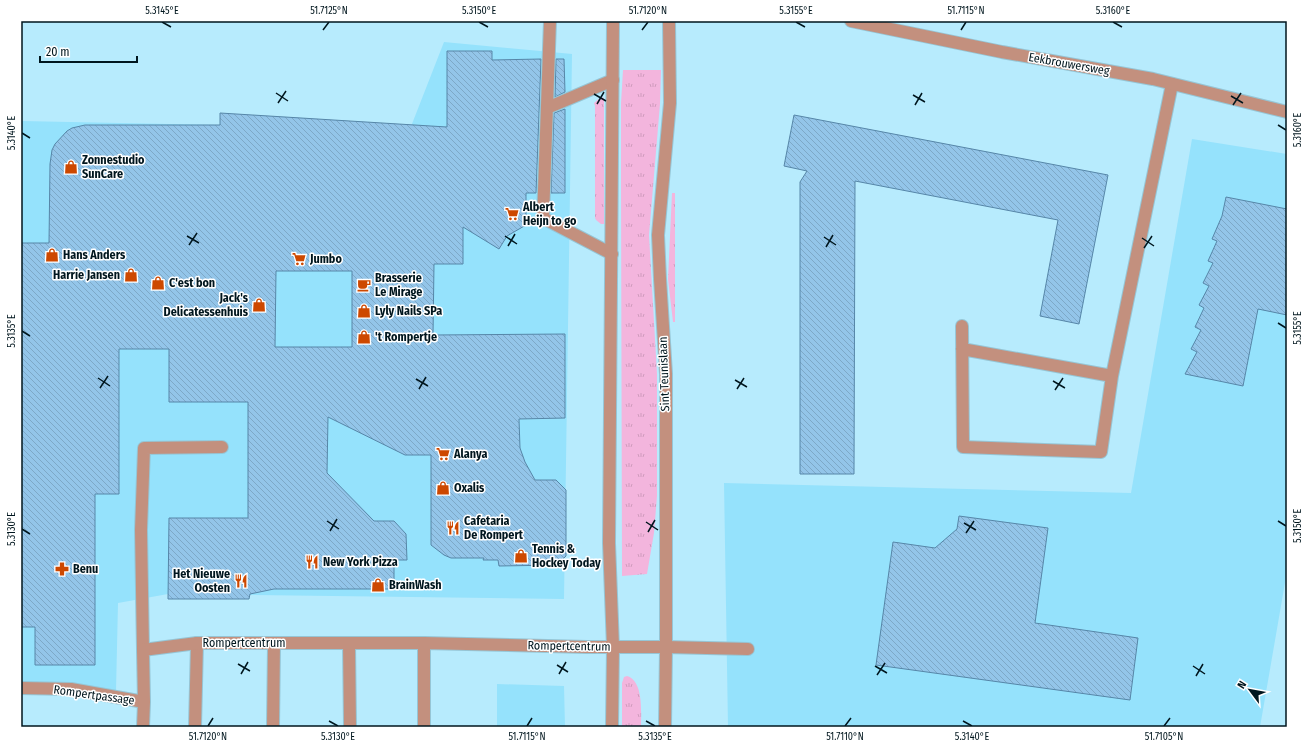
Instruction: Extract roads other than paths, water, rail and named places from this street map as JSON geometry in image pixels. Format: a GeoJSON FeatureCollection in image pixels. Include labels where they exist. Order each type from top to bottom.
{"type":"FeatureCollection","features":[{"type":"Feature","properties":{"kind":"street"},"geometry":{"type":"LineString","coordinates":[[550,21],[543,218],[612,254]]}},
{"type":"Feature","properties":{"kind":"street"},"geometry":{"type":"LineString","coordinates":[[612,727],[613,647],[609,543],[613,21]]}},
{"type":"Feature","properties":{"kind":"street","name":"Sint Teunislaan"},"geometry":{"type":"LineString","coordinates":[[665,727],[666,374],[658,236],[670,103],[669,21]]}},
{"type":"Feature","properties":{"kind":"street","name":"Eekbrouwersweg"},"geometry":{"type":"LineString","coordinates":[[851,21],[1002,52],[1153,79],[1287,112]]}},
{"type":"Feature","properties":{"kind":"street"},"geometry":{"type":"LineString","coordinates":[[547,108],[613,80]]}},
{"type":"Feature","properties":{"kind":"street"},"geometry":{"type":"LineString","coordinates":[[962,326],[963,447],[1100,452],[1112,376],[1172,84]]}},
{"type":"Feature","properties":{"kind":"street"},"geometry":{"type":"LineString","coordinates":[[962,349],[1112,376]]}},
{"type":"Feature","properties":{"kind":"street"},"geometry":{"type":"LineString","coordinates":[[143,727],[144,702],[141,530],[144,448],[222,447]]}},
{"type":"Feature","properties":{"kind":"street"},"geometry":{"type":"LineString","coordinates":[[195,727],[197,643]]}},
{"type":"Feature","properties":{"kind":"street","name":"Rompertcentrum"},"geometry":{"type":"LineString","coordinates":[[143,650],[197,643],[424,643],[748,649]]}},
{"type":"Feature","properties":{"kind":"street"},"geometry":{"type":"LineString","coordinates":[[273,727],[274,643]]}},
{"type":"Feature","properties":{"kind":"street"},"geometry":{"type":"LineString","coordinates":[[349,643],[350,727]]}},
{"type":"Feature","properties":{"kind":"street"},"geometry":{"type":"LineString","coordinates":[[424,643],[424,727]]}},
{"type":"Feature","properties":{"kind":"street","name":"Rompertpassage"},"geometry":{"type":"LineString","coordinates":[[21,688],[70,689],[144,702]]}},
{"type":"Feature","properties":{"kind":"place","name":"Zonnestudio SunCare"},"geometry":{"type":"Point","coordinates":[71,167]}},
{"type":"Feature","properties":{"kind":"place","name":"Albert Heijn to go"},"geometry":{"type":"Point","coordinates":[512,214]}},
{"type":"Feature","properties":{"kind":"place","name":"Hans Anders"},"geometry":{"type":"Point","coordinates":[52,255]}},
{"type":"Feature","properties":{"kind":"place","name":"Jumbo"},"geometry":{"type":"Point","coordinates":[299,259]}},
{"type":"Feature","properties":{"kind":"place","name":"Harrie Jansen"},"geometry":{"type":"Point","coordinates":[131,275]}},
{"type":"Feature","properties":{"kind":"place","name":"C'est bon"},"geometry":{"type":"Point","coordinates":[158,283]}},
{"type":"Feature","properties":{"kind":"place","name":"Brasserie Le Mirage"},"geometry":{"type":"Point","coordinates":[364,285]}},
{"type":"Feature","properties":{"kind":"place","name":"Jack's Delicatessenhuis"},"geometry":{"type":"Point","coordinates":[259,305]}},
{"type":"Feature","properties":{"kind":"place","name":"Lyly Nails SPa"},"geometry":{"type":"Point","coordinates":[364,311]}},
{"type":"Feature","properties":{"kind":"place","name":"'t Rompertje"},"geometry":{"type":"Point","coordinates":[364,337]}},
{"type":"Feature","properties":{"kind":"place","name":"Alanya"},"geometry":{"type":"Point","coordinates":[443,454]}},
{"type":"Feature","properties":{"kind":"place","name":"Oxalis"},"geometry":{"type":"Point","coordinates":[443,488]}},
{"type":"Feature","properties":{"kind":"place","name":"Cafetaria De Rompert"},"geometry":{"type":"Point","coordinates":[453,528]}},
{"type":"Feature","properties":{"kind":"place","name":"Tennis & Hockey Today"},"geometry":{"type":"Point","coordinates":[521,556]}},
{"type":"Feature","properties":{"kind":"place","name":"New York Pizza"},"geometry":{"type":"Point","coordinates":[312,562]}},
{"type":"Feature","properties":{"kind":"place","name":"Benu"},"geometry":{"type":"Point","coordinates":[62,569]}},
{"type":"Feature","properties":{"kind":"place","name":"Het Nieuwe Oosten"},"geometry":{"type":"Point","coordinates":[241,581]}},
{"type":"Feature","properties":{"kind":"place","name":"BrainWash"},"geometry":{"type":"Point","coordinates":[378,585]}}]}
